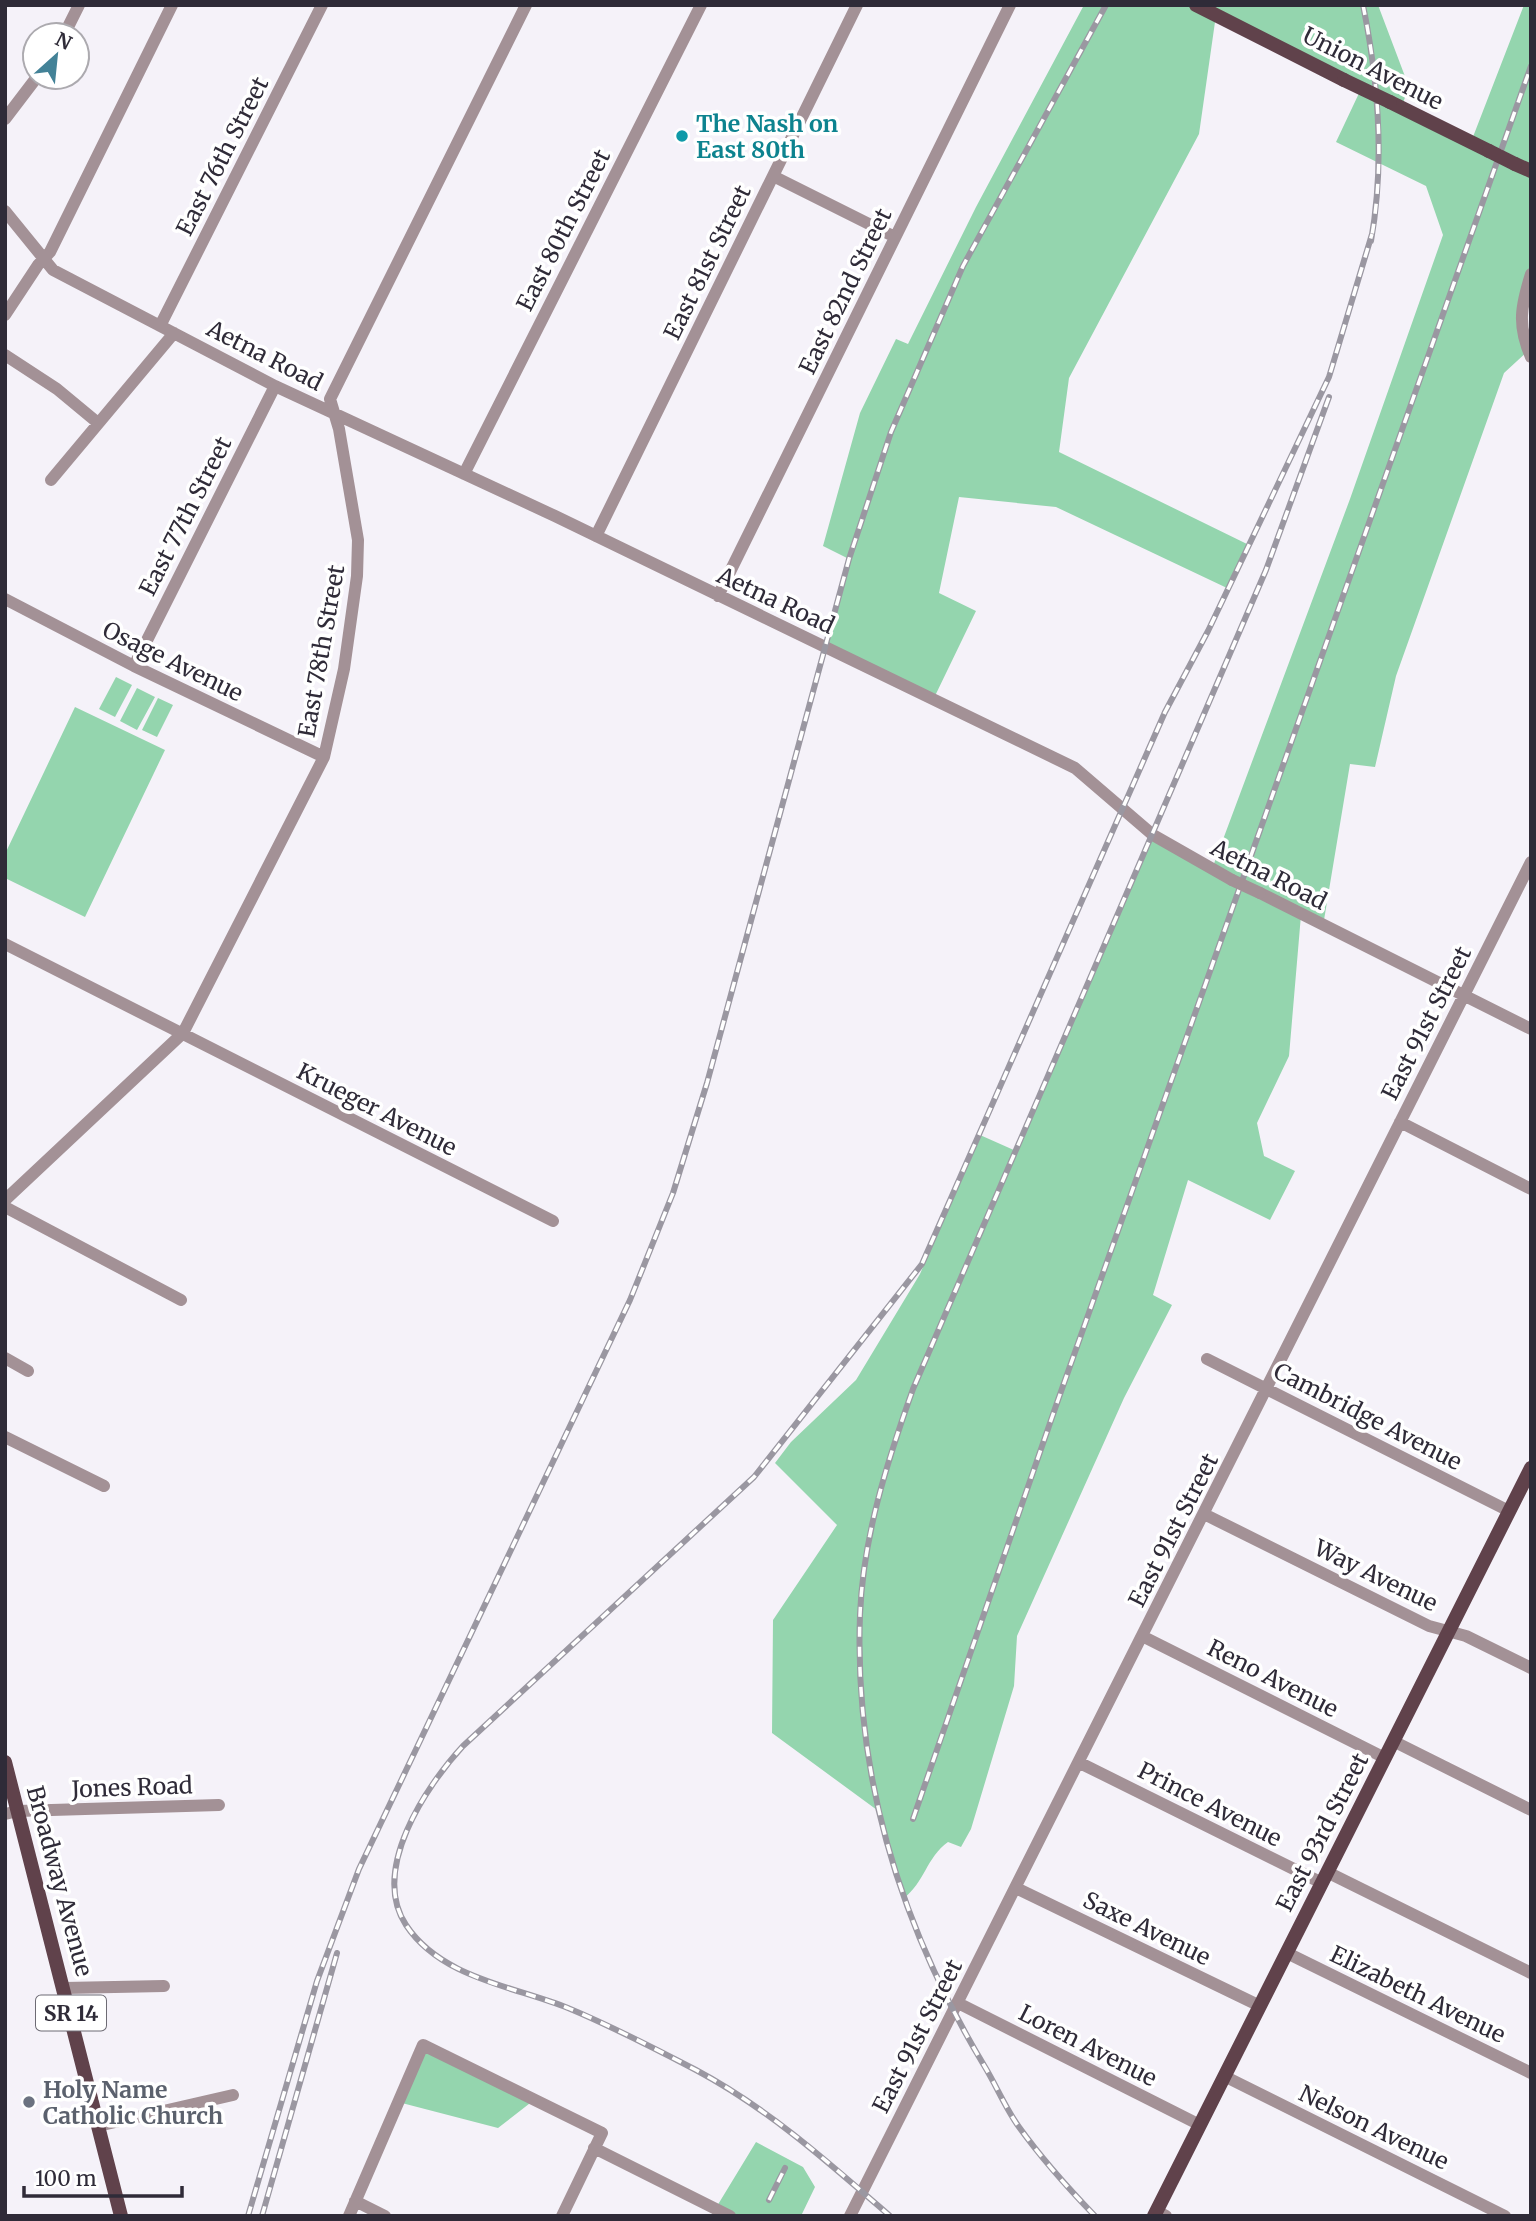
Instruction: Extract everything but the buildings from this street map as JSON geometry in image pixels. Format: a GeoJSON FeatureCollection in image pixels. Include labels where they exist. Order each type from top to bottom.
{"type":"FeatureCollection","features":[{"type":"Feature","properties":{"kind":"main road","name":"Union Avenue"},"geometry":{"type":"LineString","coordinates":[[1196,5],[1531,171]]}},
{"type":"Feature","properties":{"kind":"main road","name":"East 93rd Street"},"geometry":{"type":"LineString","coordinates":[[1159,2214],[1224,2076],[1531,1468]]}},
{"type":"Feature","properties":{"kind":"main road","name":"Broadway Avenue"},"geometry":{"type":"LineString","coordinates":[[5,1762],[12,1813],[65,1988],[121,2216]]}},
{"type":"Feature","properties":{"kind":"street"},"geometry":{"type":"LineString","coordinates":[[71,21],[79,5]]}},
{"type":"Feature","properties":{"kind":"street"},"geometry":{"type":"LineString","coordinates":[[5,315],[50,252],[172,5]]}},
{"type":"Feature","properties":{"kind":"street","name":"East 76th Street"},"geometry":{"type":"LineString","coordinates":[[160,326],[322,5]]}},
{"type":"Feature","properties":{"kind":"street","name":"East 78th Street"},"geometry":{"type":"LineString","coordinates":[[5,1200],[183,1033],[324,757],[344,669],[358,576],[358,540],[339,429],[330,399],[526,5]]}},
{"type":"Feature","properties":{"kind":"street","name":"East 80th Street"},"geometry":{"type":"LineString","coordinates":[[464,474],[701,5]]}},
{"type":"Feature","properties":{"kind":"street","name":"East 81st Street"},"geometry":{"type":"LineString","coordinates":[[596,537],[857,5]]}},
{"type":"Feature","properties":{"kind":"street","name":"East 82nd Street"},"geometry":{"type":"LineString","coordinates":[[718,596],[1010,5]]}},
{"type":"Feature","properties":{"kind":"street"},"geometry":{"type":"LineString","coordinates":[[5,119],[26,91]]}},
{"type":"Feature","properties":{"kind":"street"},"geometry":{"type":"LineString","coordinates":[[773,176],[895,237]]}},
{"type":"Feature","properties":{"kind":"street","name":"Aetna Road"},"geometry":{"type":"LineString","coordinates":[[5,211],[53,270],[275,386],[1075,768],[1153,835],[1232,880],[1531,1030]]}},
{"type":"Feature","properties":{"kind":"street"},"geometry":{"type":"LineString","coordinates":[[1531,274],[1520,308],[1524,340],[1531,357]]}},
{"type":"Feature","properties":{"kind":"street"},"geometry":{"type":"LineString","coordinates":[[51,480],[174,333]]}},
{"type":"Feature","properties":{"kind":"street"},"geometry":{"type":"LineString","coordinates":[[5,355],[57,389],[98,423]]}},
{"type":"Feature","properties":{"kind":"street","name":"East 77th Street"},"geometry":{"type":"LineString","coordinates":[[134,666],[275,386]]}},
{"type":"Feature","properties":{"kind":"street","name":"Osage Avenue"},"geometry":{"type":"LineString","coordinates":[[5,599],[134,666],[324,757]]}},
{"type":"Feature","properties":{"kind":"street","name":"East 91st Street"},"geometry":{"type":"LineString","coordinates":[[850,2216],[1531,862]]}},
{"type":"Feature","properties":{"kind":"street","name":"Krueger Avenue"},"geometry":{"type":"LineString","coordinates":[[5,944],[553,1221]]}},
{"type":"Feature","properties":{"kind":"street"},"geometry":{"type":"LineString","coordinates":[[1400,1122],[1531,1189]]}},
{"type":"Feature","properties":{"kind":"street"},"geometry":{"type":"LineString","coordinates":[[5,1207],[181,1300]]}},
{"type":"Feature","properties":{"kind":"street"},"geometry":{"type":"LineString","coordinates":[[5,1358],[28,1371]]}},
{"type":"Feature","properties":{"kind":"street","name":"Cambridge Avenue"},"geometry":{"type":"LineString","coordinates":[[1207,1359],[1509,1511]]}},
{"type":"Feature","properties":{"kind":"street"},"geometry":{"type":"LineString","coordinates":[[5,1437],[104,1486]]}},
{"type":"Feature","properties":{"kind":"street","name":"Way Avenue"},"geometry":{"type":"LineString","coordinates":[[1204,1514],[1429,1626],[1466,1636],[1531,1668]]}},
{"type":"Feature","properties":{"kind":"street","name":"Reno Avenue"},"geometry":{"type":"LineString","coordinates":[[1142,1636],[1385,1758]]}},
{"type":"Feature","properties":{"kind":"street"},"geometry":{"type":"LineString","coordinates":[[1393,1741],[1531,1810]]}},
{"type":"Feature","properties":{"kind":"street","name":"Prince Avenue"},"geometry":{"type":"LineString","coordinates":[[1080,1763],[1531,1973]]}},
{"type":"Feature","properties":{"kind":"street","name":"Jones Road"},"geometry":{"type":"LineString","coordinates":[[12,1813],[219,1805]]}},
{"type":"Feature","properties":{"kind":"street","name":"Saxe Avenue"},"geometry":{"type":"LineString","coordinates":[[1016,1888],[1260,2006]]}},
{"type":"Feature","properties":{"kind":"street","name":"Elizabeth Avenue"},"geometry":{"type":"LineString","coordinates":[[1287,1952],[1531,2073]]}},
{"type":"Feature","properties":{"kind":"street"},"geometry":{"type":"LineString","coordinates":[[65,1988],[164,1986]]}},
{"type":"Feature","properties":{"kind":"street","name":"Loren Avenue"},"geometry":{"type":"LineString","coordinates":[[958,2003],[1200,2125]]}},
{"type":"Feature","properties":{"kind":"street"},"geometry":{"type":"LineString","coordinates":[[349,2216],[423,2045],[602,2133],[562,2216]]}},
{"type":"Feature","properties":{"kind":"street","name":"Nelson Avenue"},"geometry":{"type":"LineString","coordinates":[[1224,2076],[1505,2216]]}},
{"type":"Feature","properties":{"kind":"street"},"geometry":{"type":"LineString","coordinates":[[98,2126],[233,2095]]}},
{"type":"Feature","properties":{"kind":"street"},"geometry":{"type":"LineString","coordinates":[[594,2147],[730,2216]]}},
{"type":"Feature","properties":{"kind":"street"},"geometry":{"type":"LineString","coordinates":[[355,2200],[385,2216]]}},
{"type":"Feature","properties":{"kind":"green space"},"geometry":{"type":"Polygon","coordinates":[[[1084,5],[1378,5],[1409,87],[1401,108],[1471,142],[1524,5],[1531,5],[1531,274],[1520,308],[1528,351],[1504,373],[1396,676],[1375,767],[1350,764],[1323,926],[1301,915],[1289,1056],[1257,1123],[1264,1156],[1295,1171],[1270,1220],[1188,1180],[1153,1295],[1172,1305],[1124,1398],[1017,1636],[1014,1686],[971,1829],[961,1847],[948,1842],[941,1848],[903,1899],[877,1810],[772,1733],[773,1620],[837,1525],[775,1463],[791,1442],[856,1380],[920,1274],[980,1135],[1016,1151],[1153,835],[1212,869],[1350,499],[1443,235],[1426,186],[1336,142],[1361,89],[1216,15],[1199,134],[1069,378],[1059,452],[1247,544],[1227,588],[1056,507],[959,497],[939,593],[976,611],[934,698],[825,646],[849,559],[823,546],[860,413],[896,339],[908,344],[976,207],[1084,5]]]}},
{"type":"Feature","properties":{"kind":"green space"},"geometry":{"type":"Polygon","coordinates":[[[116,677],[132,685],[115,717],[99,709],[116,677]]]}},
{"type":"Feature","properties":{"kind":"green space"},"geometry":{"type":"Polygon","coordinates":[[[137,688],[155,697],[137,730],[120,721],[137,688]]]}},
{"type":"Feature","properties":{"kind":"green space"},"geometry":{"type":"Polygon","coordinates":[[[158,698],[173,705],[157,737],[142,730],[158,698]]]}},
{"type":"Feature","properties":{"kind":"green space"},"geometry":{"type":"Polygon","coordinates":[[[75,707],[165,750],[85,917],[5,878],[5,854],[75,707]]]}},
{"type":"Feature","properties":{"kind":"green space"},"geometry":{"type":"Polygon","coordinates":[[[423,2045],[534,2100],[498,2128],[398,2102],[423,2045]]]}},
{"type":"Feature","properties":{"kind":"green space"},"geometry":{"type":"Polygon","coordinates":[[[756,2142],[803,2167],[815,2187],[801,2216],[711,2216],[756,2142]]]}},
{"type":"Feature","properties":{"kind":"railway"},"geometry":{"type":"LineString","coordinates":[[248,2216],[317,1981],[359,1869],[630,1300],[673,1193],[707,1083],[849,559],[891,432],[963,266],[1106,5]]}},
{"type":"Feature","properties":{"kind":"railway"},"geometry":{"type":"LineString","coordinates":[[1363,5],[1373,64],[1379,152],[1371,241]]}},
{"type":"Feature","properties":{"kind":"railway"},"geometry":{"type":"LineString","coordinates":[[913,1819],[1058,1400],[1531,66]]}},
{"type":"Feature","properties":{"kind":"railway"},"geometry":{"type":"LineString","coordinates":[[890,2216],[797,2137],[723,2085],[584,2015],[480,1978],[438,1957],[421,1943],[406,1925],[397,1903],[395,1879],[398,1855],[419,1806],[433,1783],[463,1746],[754,1477],[922,1264],[1165,712],[1208,631],[1329,377],[1372,234]]}},
{"type":"Feature","properties":{"kind":"railway"},"geometry":{"type":"LineString","coordinates":[[1095,2216],[1046,2162],[1010,2113],[956,2015],[907,1906],[889,1850],[865,1735],[860,1675],[862,1586],[878,1500],[913,1389],[1266,570],[1329,397]]}},
{"type":"Feature","properties":{"kind":"railway"},"geometry":{"type":"LineString","coordinates":[[262,2216],[337,1953]]}},
{"type":"Feature","properties":{"kind":"railway"},"geometry":{"type":"LineString","coordinates":[[769,2200],[785,2168]]}},
{"type":"Feature","properties":{"kind":"place","name":"The Nash on East 80th"},"geometry":{"type":"Point","coordinates":[682,136]}},
{"type":"Feature","properties":{"kind":"place","name":"Holy Name Catholic Church"},"geometry":{"type":"Point","coordinates":[29,2102]}}]}
